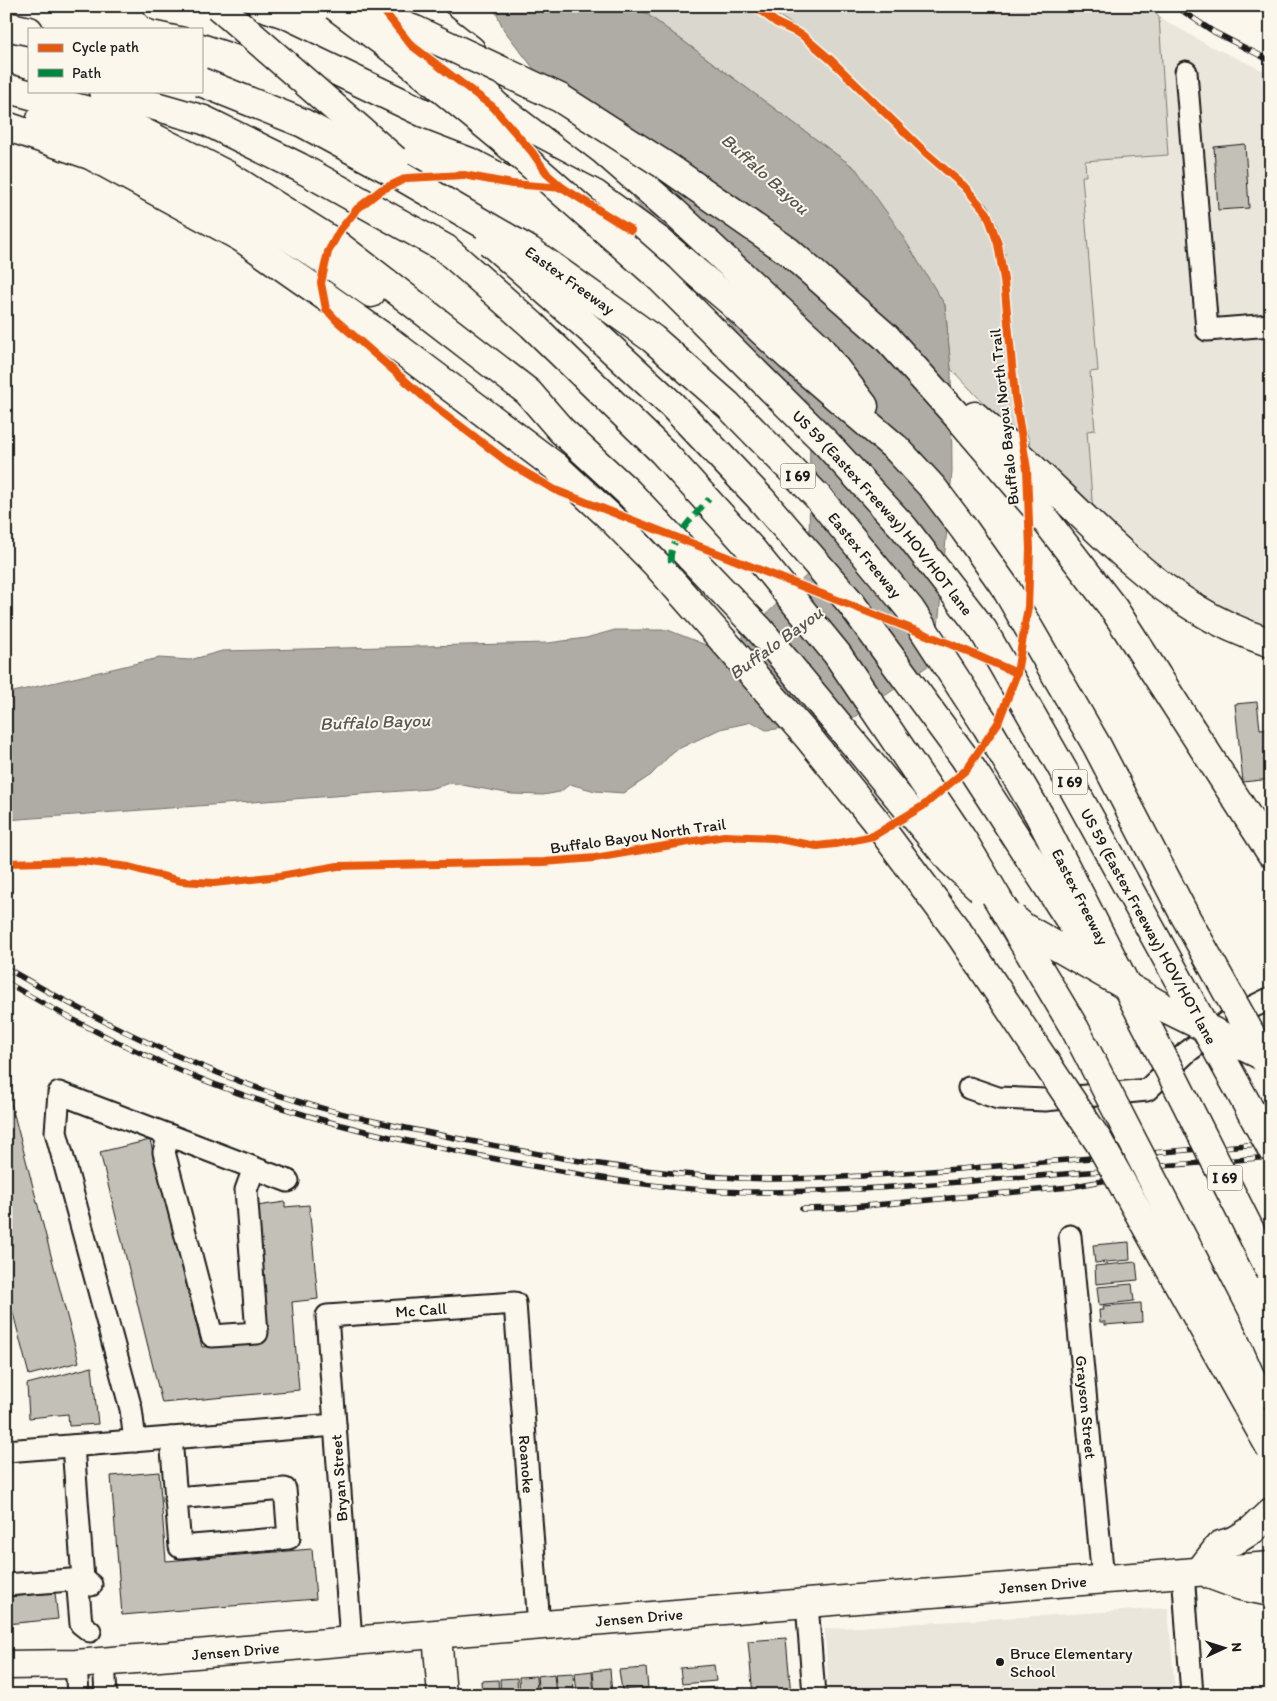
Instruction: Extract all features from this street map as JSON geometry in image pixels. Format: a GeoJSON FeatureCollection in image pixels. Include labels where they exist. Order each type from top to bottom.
{"type":"FeatureCollection","features":[{"type":"Feature","properties":{"kind":"main road","name":"I 69"},"geometry":{"type":"LineString","coordinates":[[157,6],[189,13],[276,42],[424,113],[484,136],[596,195],[673,252],[730,301],[790,357],[897,449],[933,488],[1005,587],[1097,746],[1185,916],[1271,1070]]}},
{"type":"Feature","properties":{"kind":"main road"},"geometry":{"type":"LineString","coordinates":[[218,6],[592,331],[672,405],[760,498],[850,602],[964,757],[1177,1085]]}},
{"type":"Feature","properties":{"kind":"main road","name":"US 59 (Eastex Freeway) HOV/HOT lane"},"geometry":{"type":"LineString","coordinates":[[335,6],[402,56],[501,138],[660,278],[827,444],[904,528],[983,630],[1080,800],[1271,1148]]}},
{"type":"Feature","properties":{"kind":"main road"},"geometry":{"type":"LineString","coordinates":[[351,6],[415,30],[560,98],[669,168],[788,251],[1020,455],[1094,527],[1150,577],[1194,608],[1239,632],[1271,643]]}},
{"type":"Feature","properties":{"kind":"main road"},"geometry":{"type":"LineString","coordinates":[[414,6],[604,151],[681,218],[818,346],[897,449]]}},
{"type":"Feature","properties":{"kind":"main road"},"geometry":{"type":"LineString","coordinates":[[6,26],[28,31]]}},
{"type":"Feature","properties":{"kind":"main road"},"geometry":{"type":"LineString","coordinates":[[6,70],[28,74]]}},
{"type":"Feature","properties":{"kind":"main road","name":"Eastex Freeway"},"geometry":{"type":"LineString","coordinates":[[202,82],[303,124],[399,175],[530,251],[653,339],[728,405],[817,496],[910,609],[987,727],[1039,816],[1271,1272]]}},
{"type":"Feature","properties":{"kind":"main road"},"geometry":{"type":"LineString","coordinates":[[6,88],[117,119],[227,175],[335,243],[528,392],[561,430],[628,492],[759,629],[952,862],[1023,927],[1161,1006],[1271,1060]]}},
{"type":"Feature","properties":{"kind":"main road"},"geometry":{"type":"LineString","coordinates":[[106,92],[204,120],[299,167],[446,249],[532,325],[663,452],[753,551],[837,654],[962,839],[1070,1021],[1228,1326],[1271,1424]]}},
{"type":"Feature","properties":{"kind":"main road"},"geometry":{"type":"LineString","coordinates":[[6,110],[83,132],[133,153],[229,200],[350,278],[561,430]]}},
{"type":"Feature","properties":{"kind":"main road"},"geometry":{"type":"LineString","coordinates":[[6,126],[90,155],[242,238],[389,341],[556,467],[608,515],[651,559],[808,737],[874,819],[961,936],[1099,1142],[1271,1449]]}},
{"type":"Feature","properties":{"kind":"main road"},"geometry":{"type":"LineString","coordinates":[[886,337],[1037,509],[1114,609],[1271,853]]}},
{"type":"Feature","properties":{"kind":"main road"},"geometry":{"type":"LineString","coordinates":[[1192,1572],[1220,1545],[1236,1540],[1252,1530],[1271,1512]]}},
{"type":"Feature","properties":{"kind":"main road","name":"Jensen Drive"},"geometry":{"type":"LineString","coordinates":[[6,1665],[91,1662],[1271,1566]]}},
{"type":"Feature","properties":{"kind":"main road"},"geometry":{"type":"LineString","coordinates":[[1192,1572],[1241,1586],[1271,1592]]}},
{"type":"Feature","properties":{"kind":"main road"},"geometry":{"type":"LineString","coordinates":[[437,1634],[442,1695]]}},
{"type":"Feature","properties":{"kind":"street"},"geometry":{"type":"LineString","coordinates":[[1186,72],[1207,330],[1271,325]]}},
{"type":"Feature","properties":{"kind":"street"},"geometry":{"type":"LineString","coordinates":[[969,1088],[998,1098],[1045,1100],[1147,1090],[1186,1052],[1236,1016],[1271,998]]}},
{"type":"Feature","properties":{"kind":"street"},"geometry":{"type":"LineString","coordinates":[[135,1441],[131,1409],[56,1132],[59,1093],[288,1181]]}},
{"type":"Feature","properties":{"kind":"street"},"geometry":{"type":"LineString","coordinates":[[169,1135],[164,1152],[212,1336],[257,1333],[246,1190],[254,1168]]}},
{"type":"Feature","properties":{"kind":"street","name":"Grayson Street"},"geometry":{"type":"LineString","coordinates":[[1070,1236],[1103,1579]]}},
{"type":"Feature","properties":{"kind":"street","name":"Mc Call"},"geometry":{"type":"LineString","coordinates":[[327,1316],[515,1303]]}},
{"type":"Feature","properties":{"kind":"street","name":"Roanoke"},"geometry":{"type":"LineString","coordinates":[[515,1303],[539,1626]]}},
{"type":"Feature","properties":{"kind":"street","name":"Bryan Street"},"geometry":{"type":"LineString","coordinates":[[327,1316],[351,1640]]}},
{"type":"Feature","properties":{"kind":"street"},"geometry":{"type":"LineString","coordinates":[[6,1451],[335,1425]]}},
{"type":"Feature","properties":{"kind":"street"},"geometry":{"type":"LineString","coordinates":[[171,1438],[175,1498],[180,1547],[289,1538],[284,1489],[175,1498]]}},
{"type":"Feature","properties":{"kind":"street"},"geometry":{"type":"LineString","coordinates":[[73,1446],[83,1579],[78,1589],[81,1624],[90,1631],[91,1662],[106,1695]]}},
{"type":"Feature","properties":{"kind":"street"},"geometry":{"type":"LineString","coordinates":[[1192,1572],[1192,1695]]}},
{"type":"Feature","properties":{"kind":"street"},"geometry":{"type":"LineString","coordinates":[[6,1585],[83,1579]]}},
{"type":"Feature","properties":{"kind":"street"},"geometry":{"type":"LineString","coordinates":[[807,1603],[814,1695]]}},
{"type":"Feature","properties":{"kind":"street"},"geometry":{"type":"LineString","coordinates":[[78,1695],[91,1662]]}},
{"type":"Feature","properties":{"kind":"shaded area"},"geometry":{"type":"Polygon","coordinates":[[[636,6],[751,6],[761,17],[804,42],[965,193],[981,213],[989,229],[998,261],[1011,393],[1020,441],[951,369],[945,305],[856,169],[636,6]]]}},
{"type":"Feature","properties":{"kind":"shaded area"},"geometry":{"type":"Polygon","coordinates":[[[763,6],[1148,6],[1159,17],[1168,155],[1085,161],[1086,176],[1082,176],[1098,371],[1090,372],[1095,430],[1087,431],[1093,513],[1033,454],[1023,421],[1016,375],[1005,253],[989,206],[819,44],[803,31],[763,6]]]}},
{"type":"Feature","properties":{"kind":"shaded area"},"geometry":{"type":"Polygon","coordinates":[[[1159,17],[1208,45],[1271,74],[1271,626],[1237,618],[1168,577],[1093,513],[1087,431],[1095,430],[1090,372],[1097,371],[1082,176],[1086,175],[1085,161],[1168,155],[1159,17]]]}},
{"type":"Feature","properties":{"kind":"shaded area","name":"Bruce Elementary School"},"geometry":{"type":"Polygon","coordinates":[[[1168,1608],[1175,1695],[829,1695],[825,1629],[1168,1608]]]}},
{"type":"Feature","properties":{"kind":"water","name":"Buffalo Bayou"},"geometry":{"type":"Polygon","coordinates":[[[493,6],[636,6],[856,169],[895,224],[945,305],[951,369],[952,472],[935,661],[847,722],[766,730],[752,722],[720,729],[674,751],[651,775],[624,793],[595,791],[570,784],[560,792],[543,795],[512,794],[451,783],[429,789],[6,820],[6,692],[9,693],[159,658],[190,660],[222,651],[548,643],[586,638],[615,630],[668,630],[726,653],[809,573],[810,428],[504,30],[493,6]]]}},
{"type":"Feature","properties":{"kind":"building"},"geometry":{"type":"Polygon","coordinates":[[[1245,144],[1249,208],[1218,210],[1214,147],[1245,144]]]}},
{"type":"Feature","properties":{"kind":"building"},"geometry":{"type":"Polygon","coordinates":[[[1257,702],[1260,729],[1271,728],[1271,779],[1243,782],[1235,704],[1257,702]]]}},
{"type":"Feature","properties":{"kind":"building"},"geometry":{"type":"Polygon","coordinates":[[[6,1084],[79,1362],[29,1375],[6,1286],[6,1084]]]}},
{"type":"Feature","properties":{"kind":"building"},"geometry":{"type":"Polygon","coordinates":[[[150,1140],[202,1347],[267,1340],[257,1206],[285,1202],[285,1207],[309,1205],[318,1299],[292,1302],[299,1390],[162,1403],[100,1152],[150,1140]]]}},
{"type":"Feature","properties":{"kind":"building"},"geometry":{"type":"Polygon","coordinates":[[[1129,1242],[1130,1260],[1095,1263],[1093,1245],[1129,1242]]]}},
{"type":"Feature","properties":{"kind":"building"},"geometry":{"type":"Polygon","coordinates":[[[1136,1262],[1138,1280],[1096,1284],[1095,1266],[1136,1262]]]}},
{"type":"Feature","properties":{"kind":"building"},"geometry":{"type":"Polygon","coordinates":[[[1132,1284],[1134,1301],[1099,1305],[1097,1287],[1132,1284]]]}},
{"type":"Feature","properties":{"kind":"building"},"geometry":{"type":"Polygon","coordinates":[[[1141,1303],[1142,1322],[1105,1325],[1105,1322],[1100,1322],[1099,1310],[1104,1310],[1103,1306],[1141,1303]]]}},
{"type":"Feature","properties":{"kind":"building"},"geometry":{"type":"Polygon","coordinates":[[[92,1367],[98,1424],[69,1426],[68,1414],[29,1418],[27,1384],[92,1367]]]}},
{"type":"Feature","properties":{"kind":"building"},"geometry":{"type":"Polygon","coordinates":[[[159,1472],[166,1561],[312,1549],[316,1599],[122,1615],[111,1476],[159,1472]]]}},
{"type":"Feature","properties":{"kind":"building"},"geometry":{"type":"Polygon","coordinates":[[[55,1593],[58,1619],[6,1624],[6,1597],[55,1593]]]}},
{"type":"Feature","properties":{"kind":"building"},"geometry":{"type":"Polygon","coordinates":[[[786,1638],[791,1695],[753,1695],[748,1641],[786,1638]]]}},
{"type":"Feature","properties":{"kind":"building"},"geometry":{"type":"Polygon","coordinates":[[[714,1665],[716,1681],[682,1684],[680,1668],[714,1665]]]}},
{"type":"Feature","properties":{"kind":"building"},"geometry":{"type":"Polygon","coordinates":[[[646,1668],[648,1688],[622,1690],[619,1670],[646,1668]]]}},
{"type":"Feature","properties":{"kind":"building"},"geometry":{"type":"Polygon","coordinates":[[[610,1669],[612,1695],[595,1695],[593,1671],[610,1669]]]}},
{"type":"Feature","properties":{"kind":"building"},"geometry":{"type":"Polygon","coordinates":[[[592,1671],[594,1695],[577,1695],[575,1673],[592,1671]]]}},
{"type":"Feature","properties":{"kind":"building"},"geometry":{"type":"Polygon","coordinates":[[[573,1673],[574,1695],[557,1695],[555,1674],[573,1673]]]}},
{"type":"Feature","properties":{"kind":"building"},"geometry":{"type":"Polygon","coordinates":[[[554,1674],[556,1695],[539,1695],[537,1676],[554,1674]]]}},
{"type":"Feature","properties":{"kind":"building"},"geometry":{"type":"Polygon","coordinates":[[[536,1676],[537,1695],[520,1695],[519,1677],[536,1676]]]}},
{"type":"Feature","properties":{"kind":"building"},"geometry":{"type":"Polygon","coordinates":[[[517,1678],[518,1695],[501,1695],[500,1679],[517,1678]]]}},
{"type":"Feature","properties":{"kind":"building"},"geometry":{"type":"Polygon","coordinates":[[[498,1680],[499,1695],[482,1695],[481,1681],[498,1680]]]}},
{"type":"Feature","properties":{"kind":"building"},"geometry":{"type":"Polygon","coordinates":[[[716,1687],[717,1695],[683,1695],[682,1690],[716,1687]]]}},
{"type":"Feature","properties":{"kind":"building"},"geometry":{"type":"Polygon","coordinates":[[[649,1691],[649,1695],[622,1695],[622,1694],[649,1691]]]}},
{"type":"Feature","properties":{"kind":"railway"},"geometry":{"type":"LineString","coordinates":[[1175,6],[1214,32],[1271,61]]}},
{"type":"Feature","properties":{"kind":"railway"},"geometry":{"type":"LineString","coordinates":[[6,968],[133,1036],[199,1065],[266,1091],[324,1109],[442,1136],[603,1165],[705,1176],[800,1179],[984,1167],[1271,1143]]}},
{"type":"Feature","properties":{"kind":"railway"},"geometry":{"type":"LineString","coordinates":[[6,982],[73,1020],[142,1054],[213,1084],[286,1109],[364,1131],[416,1143],[628,1182],[728,1191],[866,1189],[1271,1157]]}},
{"type":"Feature","properties":{"kind":"railway"},"geometry":{"type":"LineString","coordinates":[[802,1209],[842,1208],[1070,1187],[1145,1173]]}},
{"type":"Feature","properties":{"kind":"marked path"},"geometry":{"type":"LineString","coordinates":[[671,562],[671,554],[678,536],[709,499]]}},
{"type":"Feature","properties":{"kind":"cycle path"},"geometry":{"type":"LineString","coordinates":[[380,6],[411,45],[493,107],[532,152],[548,175],[563,188],[631,230]]}},
{"type":"Feature","properties":{"kind":"cycle path","name":"Buffalo Bayou North Trail"},"geometry":{"type":"LineString","coordinates":[[6,863],[82,861],[129,867],[181,881],[214,883],[280,876],[338,866],[544,862],[595,858],[724,836],[773,838],[817,846],[873,836],[923,806],[966,770],[998,723],[1017,673],[1028,607],[1030,549],[1027,469],[1015,397],[1004,280],[998,244],[987,213],[964,186],[926,153],[831,60],[802,35],[777,23],[754,6]]}},
{"type":"Feature","properties":{"kind":"cycle path"},"geometry":{"type":"LineString","coordinates":[[563,188],[512,184],[464,175],[407,178],[381,190],[357,209],[340,230],[328,252],[321,283],[326,309],[337,321],[434,406],[509,463],[555,490],[950,644],[1017,673]]}},
{"type":"Feature","properties":{"kind":"place","name":"Bruce Elementary School"},"geometry":{"type":"Point","coordinates":[1000,1662]}}]}
